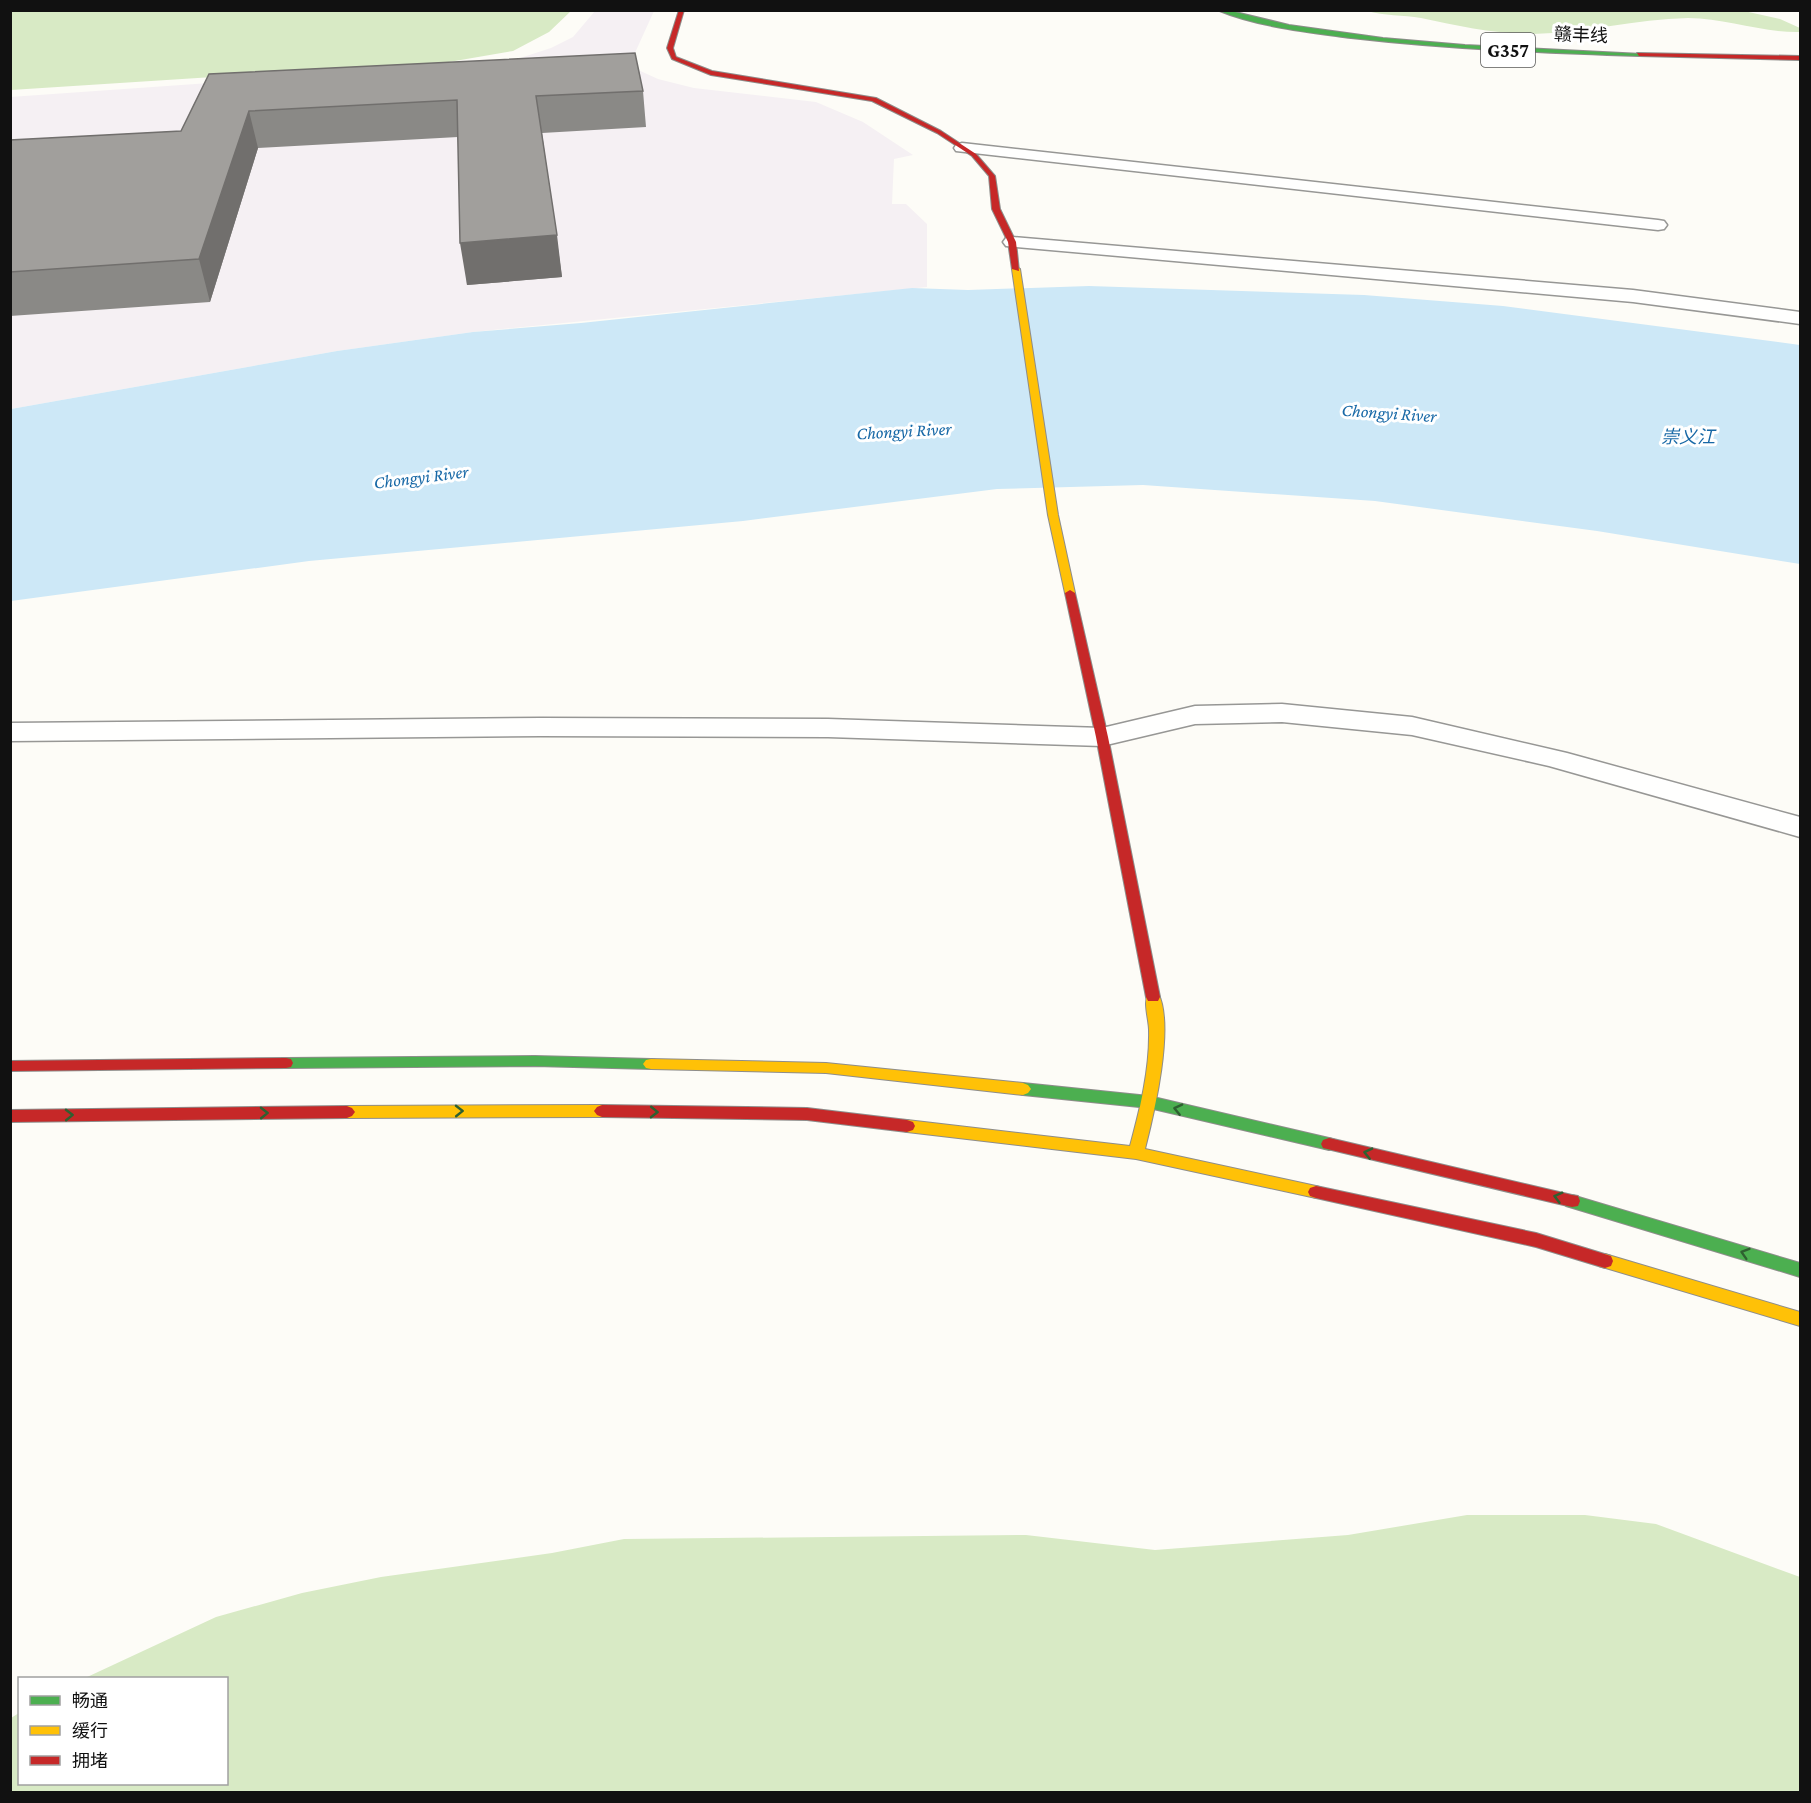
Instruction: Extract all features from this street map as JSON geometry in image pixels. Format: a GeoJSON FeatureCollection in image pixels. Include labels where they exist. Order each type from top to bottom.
{"type":"FeatureCollection","features":[{"type":"Feature","properties":{"kind":"main road"},"geometry":{"type":"LineString","coordinates":[[682,10],[670,48],[674,58],[689,67],[729,76],[842,92],[874,99],[896,108],[962,148],[979,160],[992,175],[995,207],[1012,242],[1053,515],[1102,737],[1158,1022],[1149,1102],[1136,1153]]}},
{"type":"Feature","properties":{"kind":"main road","name":"赣丰线"},"geometry":{"type":"LineString","coordinates":[[1219,10],[1240,17],[1299,28],[1423,44],[1503,50],[1800,58]]}},
{"type":"Feature","properties":{"kind":"main road"},"geometry":{"type":"LineString","coordinates":[[10,1066],[535,1061],[826,1068],[1149,1102],[1555,1196],[1800,1270]]}},
{"type":"Feature","properties":{"kind":"main road"},"geometry":{"type":"LineString","coordinates":[[10,1116],[529,1110],[807,1114],[1136,1153],[1536,1240],[1800,1319]]}},
{"type":"Feature","properties":{"kind":"street"},"geometry":{"type":"LineString","coordinates":[[962,148],[1658,225]]}},
{"type":"Feature","properties":{"kind":"street"},"geometry":{"type":"LineString","coordinates":[[1012,242],[1633,296],[1800,318]]}},
{"type":"Feature","properties":{"kind":"street"},"geometry":{"type":"LineString","coordinates":[[10,732],[553,727],[828,729],[1102,737],[1194,715],[1282,713],[1412,726],[1557,759],[1800,827]]}},
{"type":"Feature","properties":{"kind":"shaded area"},"geometry":{"type":"Polygon","coordinates":[[[595,11],[654,11],[634,55],[636,69],[658,79],[694,88],[816,102],[863,122],[913,155],[894,159],[892,204],[906,204],[927,224],[927,287],[473,332],[337,351],[11,409],[10,97],[483,64],[517,59],[551,48],[573,37],[595,11]]]}},
{"type":"Feature","properties":{"kind":"green space"},"geometry":{"type":"Polygon","coordinates":[[[11,11],[571,11],[549,32],[513,51],[449,62],[11,90],[11,11]]]}},
{"type":"Feature","properties":{"kind":"green space"},"geometry":{"type":"Polygon","coordinates":[[[1367,11],[1744,11],[1780,19],[1800,28],[1800,32],[1688,18],[1552,33],[1519,34],[1367,11]]]}},
{"type":"Feature","properties":{"kind":"green space"},"geometry":{"type":"Polygon","coordinates":[[[1467,1515],[1585,1515],[1656,1524],[1800,1577],[1800,1792],[11,1792],[11,1718],[18,1714],[18,1785],[228,1785],[228,1677],[87,1677],[216,1617],[302,1593],[381,1577],[552,1553],[624,1539],[1026,1535],[1155,1550],[1348,1535],[1467,1515]]]}},
{"type":"Feature","properties":{"kind":"water","name":"崇义江"},"geometry":{"type":"Polygon","coordinates":[[[1089,286],[1364,295],[1503,306],[1800,345],[1800,564],[1597,531],[1375,501],[1143,485],[997,489],[743,521],[309,561],[11,601],[11,409],[337,351],[473,332],[581,323],[912,288],[968,290],[1089,286]]]}},
{"type":"Feature","properties":{"kind":"building"},"geometry":{"type":"Polygon","coordinates":[[[635,53],[643,91],[536,96],[557,235],[460,243],[457,100],[249,111],[199,259],[10,272],[10,140],[181,131],[209,74],[635,53]]]}},
{"type":"Feature","properties":{"kind":"traffic: fast"},"geometry":{"type":"LineString","coordinates":[[1219,10],[1289,27],[1383,40],[1494,48],[1639,54]]}},
{"type":"Feature","properties":{"kind":"traffic: fast"},"geometry":{"type":"LineString","coordinates":[[286,1063],[535,1061],[651,1064]]}},
{"type":"Feature","properties":{"kind":"traffic: fast"},"geometry":{"type":"LineString","coordinates":[[1023,1089],[1149,1102],[1329,1144]]}},
{"type":"Feature","properties":{"kind":"traffic: fast"},"geometry":{"type":"LineString","coordinates":[[1572,1201],[1800,1270]]}},
{"type":"Feature","properties":{"kind":"traffic: slow"},"geometry":{"type":"LineString","coordinates":[[1016,269],[1053,515],[1070,593]]}},
{"type":"Feature","properties":{"kind":"traffic: slow"},"geometry":{"type":"LineString","coordinates":[[1136,1153],[1153,1075],[1156,1036],[1153,997]]}},
{"type":"Feature","properties":{"kind":"traffic: slow"},"geometry":{"type":"LineString","coordinates":[[651,1064],[826,1068],[1023,1089]]}},
{"type":"Feature","properties":{"kind":"traffic: slow"},"geometry":{"type":"LineString","coordinates":[[347,1112],[602,1111]]}},
{"type":"Feature","properties":{"kind":"traffic: slow"},"geometry":{"type":"LineString","coordinates":[[907,1126],[1136,1153],[1316,1192]]}},
{"type":"Feature","properties":{"kind":"traffic: slow"},"geometry":{"type":"LineString","coordinates":[[1605,1261],[1800,1319]]}},
{"type":"Feature","properties":{"kind":"traffic: jam"},"geometry":{"type":"LineString","coordinates":[[682,10],[670,48],[674,58],[711,73],[874,99],[939,132],[974,155],[992,176],[996,209],[1012,242],[1016,269]]}},
{"type":"Feature","properties":{"kind":"traffic: jam"},"geometry":{"type":"LineString","coordinates":[[1639,54],[1800,58]]}},
{"type":"Feature","properties":{"kind":"traffic: jam"},"geometry":{"type":"LineString","coordinates":[[1070,593],[1102,737],[1153,997]]}},
{"type":"Feature","properties":{"kind":"traffic: jam"},"geometry":{"type":"LineString","coordinates":[[10,1066],[286,1063]]}},
{"type":"Feature","properties":{"kind":"traffic: jam"},"geometry":{"type":"LineString","coordinates":[[602,1111],[807,1114],[907,1126]]}},
{"type":"Feature","properties":{"kind":"traffic: jam"},"geometry":{"type":"LineString","coordinates":[[10,1116],[347,1112]]}},
{"type":"Feature","properties":{"kind":"traffic: jam"},"geometry":{"type":"LineString","coordinates":[[1329,1144],[1572,1201]]}},
{"type":"Feature","properties":{"kind":"traffic: jam"},"geometry":{"type":"LineString","coordinates":[[1316,1192],[1536,1240],[1605,1261]]}},
{"type":"Feature","properties":{"kind":"water label","name":"Chongyi River"},"geometry":{"type":"Point","coordinates":[1389,413]}},
{"type":"Feature","properties":{"kind":"water label","name":"Chongyi River"},"geometry":{"type":"Point","coordinates":[904,431]}},
{"type":"Feature","properties":{"kind":"water label","name":"Chongyi River"},"geometry":{"type":"Point","coordinates":[421,477]}}]}
